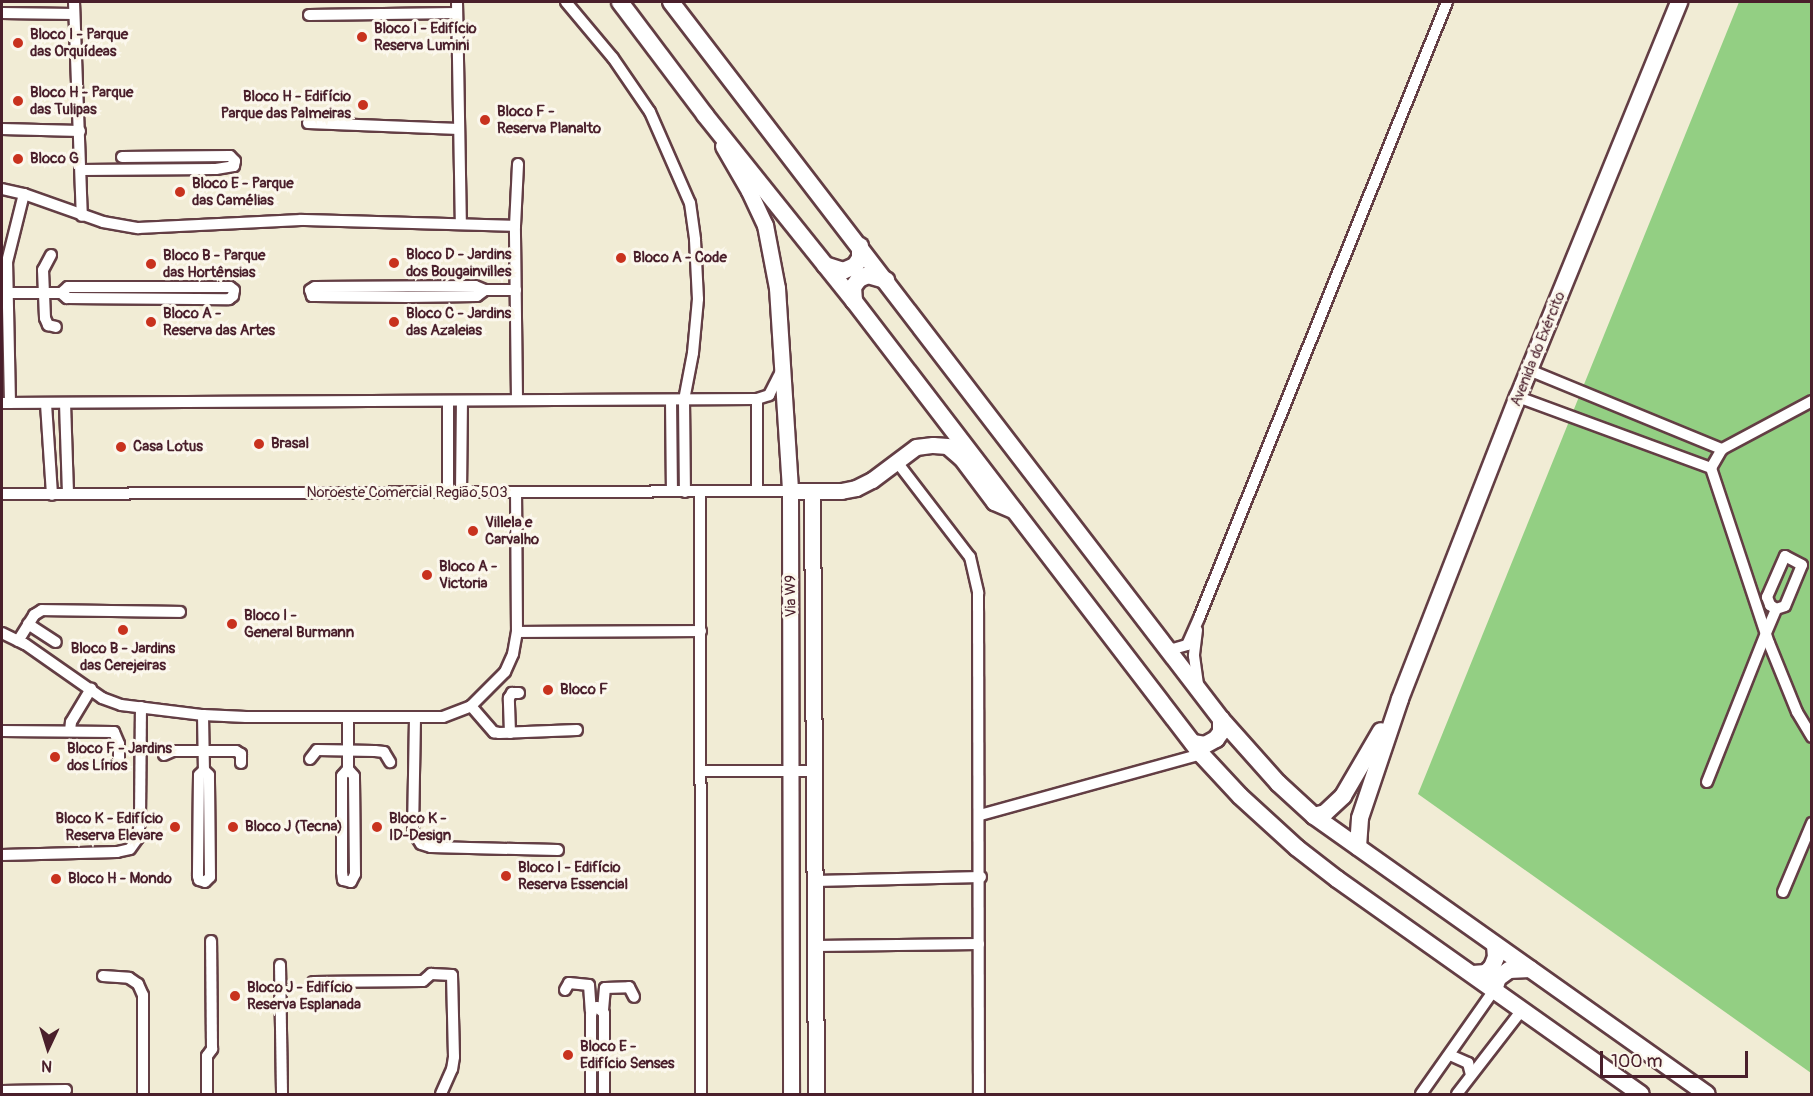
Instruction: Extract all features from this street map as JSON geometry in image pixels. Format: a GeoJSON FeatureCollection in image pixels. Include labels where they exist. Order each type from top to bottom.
{"type":"FeatureCollection","features":[{"type":"Feature","properties":{"kind":"main road"},"geometry":{"type":"LineString","coordinates":[[620,2],[705,116],[854,301],[1197,748],[1240,796],[1297,849],[1641,1095]]}},
{"type":"Feature","properties":{"kind":"main road"},"geometry":{"type":"LineString","coordinates":[[671,2],[1221,719],[1278,783],[1314,816],[1707,1095]]}},
{"type":"Feature","properties":{"kind":"main road","name":"Avenida do Exército"},"geometry":{"type":"LineString","coordinates":[[1358,847],[1360,818],[1400,699],[1518,397],[1679,2]]}},
{"type":"Feature","properties":{"kind":"main road"},"geometry":{"type":"LineString","coordinates":[[825,265],[843,271],[855,266],[860,258],[860,246]]}},
{"type":"Feature","properties":{"kind":"main road"},"geometry":{"type":"LineString","coordinates":[[854,301],[853,287],[859,279],[868,275],[886,280]]}},
{"type":"Feature","properties":{"kind":"main road","name":"Avenida do Exército"},"geometry":{"type":"LineString","coordinates":[[1314,816],[1325,813],[1343,796],[1400,699]]}},
{"type":"Feature","properties":{"kind":"main road"},"geometry":{"type":"LineString","coordinates":[[1197,748],[1216,739],[1221,732],[1221,719]]}},
{"type":"Feature","properties":{"kind":"main road"},"geometry":{"type":"LineString","coordinates":[[1473,974],[1486,973],[1492,967],[1496,957],[1495,946]]}},
{"type":"Feature","properties":{"kind":"main road"},"geometry":{"type":"LineString","coordinates":[[1494,990],[1498,978],[1509,970],[1530,969]]}},
{"type":"Feature","properties":{"kind":"street"},"geometry":{"type":"LineString","coordinates":[[74,2],[82,216]]}},
{"type":"Feature","properties":{"kind":"street"},"geometry":{"type":"LineString","coordinates":[[566,2],[613,58],[650,112],[690,204],[695,240],[698,299],[693,353],[684,400],[685,492]]}},
{"type":"Feature","properties":{"kind":"street"},"geometry":{"type":"LineString","coordinates":[[1166,645],[1173,649],[1187,645],[1199,618],[1447,2]]}},
{"type":"Feature","properties":{"kind":"street"},"geometry":{"type":"LineString","coordinates":[[309,15],[457,7],[461,224]]}},
{"type":"Feature","properties":{"kind":"street"},"geometry":{"type":"LineString","coordinates":[[2,14],[74,14]]}},
{"type":"Feature","properties":{"kind":"street","name":"Via W9"},"geometry":{"type":"LineString","coordinates":[[705,116],[749,191],[765,225],[777,288],[790,491],[791,1095]]}},
{"type":"Feature","properties":{"kind":"street"},"geometry":{"type":"LineString","coordinates":[[308,123],[459,129]]}},
{"type":"Feature","properties":{"kind":"street"},"geometry":{"type":"LineString","coordinates":[[2,129],[80,131]]}},
{"type":"Feature","properties":{"kind":"street"},"geometry":{"type":"LineString","coordinates":[[81,170],[216,169],[234,166],[235,161],[230,156],[122,157]]}},
{"type":"Feature","properties":{"kind":"street"},"geometry":{"type":"LineString","coordinates":[[518,164],[515,226],[518,399]]}},
{"type":"Feature","properties":{"kind":"street"},"geometry":{"type":"LineString","coordinates":[[2,189],[24,194],[82,216],[138,228],[301,220],[515,226]]}},
{"type":"Feature","properties":{"kind":"street"},"geometry":{"type":"LineString","coordinates":[[24,194],[9,249],[5,403],[757,399],[769,395],[783,367]]}},
{"type":"Feature","properties":{"kind":"street"},"geometry":{"type":"LineString","coordinates":[[51,255],[43,270],[45,318],[48,325],[56,327]]}},
{"type":"Feature","properties":{"kind":"street"},"geometry":{"type":"LineString","coordinates":[[8,293],[61,293],[67,298],[229,299],[233,296],[234,290],[230,286],[68,287],[61,293]]}},
{"type":"Feature","properties":{"kind":"street"},"geometry":{"type":"LineString","coordinates":[[485,290],[477,296],[407,297],[312,296],[310,290],[315,286],[464,286],[485,290],[516,290]]}},
{"type":"Feature","properties":{"kind":"street"},"geometry":{"type":"LineString","coordinates":[[1529,370],[1722,449]]}},
{"type":"Feature","properties":{"kind":"street"},"geometry":{"type":"LineString","coordinates":[[1518,397],[1711,468]]}},
{"type":"Feature","properties":{"kind":"street"},"geometry":{"type":"LineString","coordinates":[[757,399],[757,491]]}},
{"type":"Feature","properties":{"kind":"street"},"geometry":{"type":"LineString","coordinates":[[671,400],[672,491]]}},
{"type":"Feature","properties":{"kind":"street"},"geometry":{"type":"LineString","coordinates":[[448,401],[448,493]]}},
{"type":"Feature","properties":{"kind":"street"},"geometry":{"type":"LineString","coordinates":[[461,493],[462,401]]}},
{"type":"Feature","properties":{"kind":"street"},"geometry":{"type":"LineString","coordinates":[[1812,401],[1722,449],[1711,468],[1766,633],[1797,712],[1812,737]]}},
{"type":"Feature","properties":{"kind":"street"},"geometry":{"type":"LineString","coordinates":[[65,403],[68,494]]}},
{"type":"Feature","properties":{"kind":"street"},"geometry":{"type":"LineString","coordinates":[[46,404],[52,495]]}},
{"type":"Feature","properties":{"kind":"street","name":"Noroeste Comercial Região 503"},"geometry":{"type":"LineString","coordinates":[[2,494],[841,491],[856,488],[872,480],[916,447],[947,446],[961,458],[994,502],[1015,512]]}},
{"type":"Feature","properties":{"kind":"street"},"geometry":{"type":"LineString","coordinates":[[897,462],[970,557],[976,576],[981,877],[979,1095]]}},
{"type":"Feature","properties":{"kind":"street","name":"Via W9"},"geometry":{"type":"LineString","coordinates":[[812,491],[816,1095]]}},
{"type":"Feature","properties":{"kind":"street"},"geometry":{"type":"LineString","coordinates":[[2,633],[18,641],[102,698],[141,708],[203,716],[443,717],[471,706],[506,672],[513,654],[518,632],[516,492]]}},
{"type":"Feature","properties":{"kind":"street"},"geometry":{"type":"LineString","coordinates":[[700,492],[701,1095]]}},
{"type":"Feature","properties":{"kind":"street"},"geometry":{"type":"LineString","coordinates":[[1707,782],[1776,609],[1785,606],[1802,565],[1785,556],[1767,597],[1770,605],[1776,609]]}},
{"type":"Feature","properties":{"kind":"street"},"geometry":{"type":"LineString","coordinates":[[18,641],[34,615],[42,610],[180,612]]}},
{"type":"Feature","properties":{"kind":"street"},"geometry":{"type":"LineString","coordinates":[[1199,618],[1194,656],[1200,690]]}},
{"type":"Feature","properties":{"kind":"street"},"geometry":{"type":"LineString","coordinates":[[28,624],[56,642]]}},
{"type":"Feature","properties":{"kind":"street"},"geometry":{"type":"LineString","coordinates":[[518,632],[701,632]]}},
{"type":"Feature","properties":{"kind":"street"},"geometry":{"type":"LineString","coordinates":[[70,731],[71,722],[91,690]]}},
{"type":"Feature","properties":{"kind":"street"},"geometry":{"type":"LineString","coordinates":[[510,733],[510,694],[519,693]]}},
{"type":"Feature","properties":{"kind":"street"},"geometry":{"type":"LineString","coordinates":[[471,706],[494,732],[577,730]]}},
{"type":"Feature","properties":{"kind":"street"},"geometry":{"type":"LineString","coordinates":[[2,855],[117,852],[130,849],[138,838],[140,819],[141,708]]}},
{"type":"Feature","properties":{"kind":"street"},"geometry":{"type":"LineString","coordinates":[[792,717],[800,715],[814,721]]}},
{"type":"Feature","properties":{"kind":"street"},"geometry":{"type":"LineString","coordinates":[[203,716],[204,770],[199,776],[198,876],[199,880],[206,882],[210,877],[209,775],[204,770]]}},
{"type":"Feature","properties":{"kind":"street"},"geometry":{"type":"LineString","coordinates":[[348,718],[348,769],[354,776],[356,874],[351,882],[342,878],[342,776],[348,769]]}},
{"type":"Feature","properties":{"kind":"street"},"geometry":{"type":"LineString","coordinates":[[416,718],[413,832],[420,843],[431,847],[558,850]]}},
{"type":"Feature","properties":{"kind":"street"},"geometry":{"type":"LineString","coordinates":[[2,731],[114,732],[119,744],[119,764]]}},
{"type":"Feature","properties":{"kind":"street"},"geometry":{"type":"LineString","coordinates":[[980,815],[1197,748]]}},
{"type":"Feature","properties":{"kind":"street"},"geometry":{"type":"LineString","coordinates":[[310,759],[317,750],[348,750],[384,752],[390,762]]}},
{"type":"Feature","properties":{"kind":"street"},"geometry":{"type":"LineString","coordinates":[[164,755],[173,751],[239,752],[241,763]]}},
{"type":"Feature","properties":{"kind":"street"},"geometry":{"type":"LineString","coordinates":[[702,771],[814,771]]}},
{"type":"Feature","properties":{"kind":"street"},"geometry":{"type":"LineString","coordinates":[[1783,892],[1812,823]]}},
{"type":"Feature","properties":{"kind":"street"},"geometry":{"type":"LineString","coordinates":[[792,853],[801,857],[815,852]]}},
{"type":"Feature","properties":{"kind":"street"},"geometry":{"type":"LineString","coordinates":[[815,881],[981,877]]}},
{"type":"Feature","properties":{"kind":"street"},"geometry":{"type":"LineString","coordinates":[[207,1095],[207,1056],[212,1050],[211,941]]}},
{"type":"Feature","properties":{"kind":"street"},"geometry":{"type":"LineString","coordinates":[[816,946],[979,944]]}},
{"type":"Feature","properties":{"kind":"street"},"geometry":{"type":"LineString","coordinates":[[280,965],[282,1095]]}},
{"type":"Feature","properties":{"kind":"street"},"geometry":{"type":"LineString","coordinates":[[313,982],[423,981],[430,974],[452,975],[454,1057],[452,1069],[441,1095]]}},
{"type":"Feature","properties":{"kind":"street"},"geometry":{"type":"LineString","coordinates":[[103,976],[129,978],[138,984],[143,995],[143,1095]]}},
{"type":"Feature","properties":{"kind":"street"},"geometry":{"type":"LineString","coordinates":[[565,990],[569,983],[589,985],[597,1011],[604,1095]]}},
{"type":"Feature","properties":{"kind":"street"},"geometry":{"type":"LineString","coordinates":[[591,1095],[597,1011],[603,990],[608,987],[628,987],[633,992],[634,998]]}},
{"type":"Feature","properties":{"kind":"street"},"geometry":{"type":"LineString","coordinates":[[1421,1095],[1494,990]]}},
{"type":"Feature","properties":{"kind":"street"},"geometry":{"type":"LineString","coordinates":[[1457,1095],[1522,1010]]}},
{"type":"Feature","properties":{"kind":"street"},"geometry":{"type":"LineString","coordinates":[[1450,1055],[1468,1063],[1472,1075]]}},
{"type":"Feature","properties":{"kind":"street"},"geometry":{"type":"LineString","coordinates":[[2,1091],[59,1092]]}},
{"type":"Feature","properties":{"kind":"green space"},"geometry":{"type":"Polygon","coordinates":[[[1739,2],[1811,2],[1811,1073],[1418,794],[1739,2]]]}},
{"type":"Feature","properties":{"kind":"place","name":"Bloco I - Edifício Reserva Lumini"},"geometry":{"type":"Point","coordinates":[362,37]}},
{"type":"Feature","properties":{"kind":"place","name":"Bloco I - Parque das Orquídeas"},"geometry":{"type":"Point","coordinates":[18,43]}},
{"type":"Feature","properties":{"kind":"place","name":"Bloco H - Parque das Tulipas"},"geometry":{"type":"Point","coordinates":[18,101]}},
{"type":"Feature","properties":{"kind":"place","name":"Bloco H - Edifício Parque das Palmeiras"},"geometry":{"type":"Point","coordinates":[363,105]}},
{"type":"Feature","properties":{"kind":"place","name":"Bloco F - Reserva Planalto"},"geometry":{"type":"Point","coordinates":[485,120]}},
{"type":"Feature","properties":{"kind":"place","name":"Bloco G"},"geometry":{"type":"Point","coordinates":[18,159]}},
{"type":"Feature","properties":{"kind":"place","name":"Bloco E - Parque das Camélias"},"geometry":{"type":"Point","coordinates":[180,192]}},
{"type":"Feature","properties":{"kind":"place","name":"Bloco A - Code"},"geometry":{"type":"Point","coordinates":[621,258]}},
{"type":"Feature","properties":{"kind":"place","name":"Bloco D - Jardins dos Bougainvilles"},"geometry":{"type":"Point","coordinates":[394,263]}},
{"type":"Feature","properties":{"kind":"place","name":"Bloco B - Parque das Hortênsias"},"geometry":{"type":"Point","coordinates":[151,264]}},
{"type":"Feature","properties":{"kind":"place","name":"Bloco A - Reserva das Artes"},"geometry":{"type":"Point","coordinates":[151,322]}},
{"type":"Feature","properties":{"kind":"place","name":"Bloco C - Jardins das Azaleias"},"geometry":{"type":"Point","coordinates":[394,322]}},
{"type":"Feature","properties":{"kind":"place","name":"Brasal"},"geometry":{"type":"Point","coordinates":[259,444]}},
{"type":"Feature","properties":{"kind":"place","name":"Casa Lotus"},"geometry":{"type":"Point","coordinates":[121,447]}},
{"type":"Feature","properties":{"kind":"place","name":"Villela e Carvalho"},"geometry":{"type":"Point","coordinates":[473,531]}},
{"type":"Feature","properties":{"kind":"place","name":"Bloco A - Victoria"},"geometry":{"type":"Point","coordinates":[427,575]}},
{"type":"Feature","properties":{"kind":"place","name":"Bloco I - General Burmann"},"geometry":{"type":"Point","coordinates":[232,624]}},
{"type":"Feature","properties":{"kind":"place","name":"Bloco B - Jardins das Cerejeiras"},"geometry":{"type":"Point","coordinates":[123,630]}},
{"type":"Feature","properties":{"kind":"place","name":"Bloco F"},"geometry":{"type":"Point","coordinates":[548,690]}},
{"type":"Feature","properties":{"kind":"place","name":"Bloco F - Jardins dos Lírios"},"geometry":{"type":"Point","coordinates":[55,757]}},
{"type":"Feature","properties":{"kind":"place","name":"Bloco K - Edifício Reserva Elevare"},"geometry":{"type":"Point","coordinates":[175,827]}},
{"type":"Feature","properties":{"kind":"place","name":"Bloco J (Tecna)"},"geometry":{"type":"Point","coordinates":[233,827]}},
{"type":"Feature","properties":{"kind":"place","name":"Bloco K - ID-Design"},"geometry":{"type":"Point","coordinates":[377,827]}},
{"type":"Feature","properties":{"kind":"place","name":"Bloco I - Edifício Reserva Essencial"},"geometry":{"type":"Point","coordinates":[506,876]}},
{"type":"Feature","properties":{"kind":"place","name":"Bloco H - Mondo"},"geometry":{"type":"Point","coordinates":[56,879]}},
{"type":"Feature","properties":{"kind":"place","name":"Bloco J - Edifício Reserva Esplanada"},"geometry":{"type":"Point","coordinates":[235,996]}},
{"type":"Feature","properties":{"kind":"place","name":"Bloco E - Edifício Senses"},"geometry":{"type":"Point","coordinates":[568,1055]}}]}
